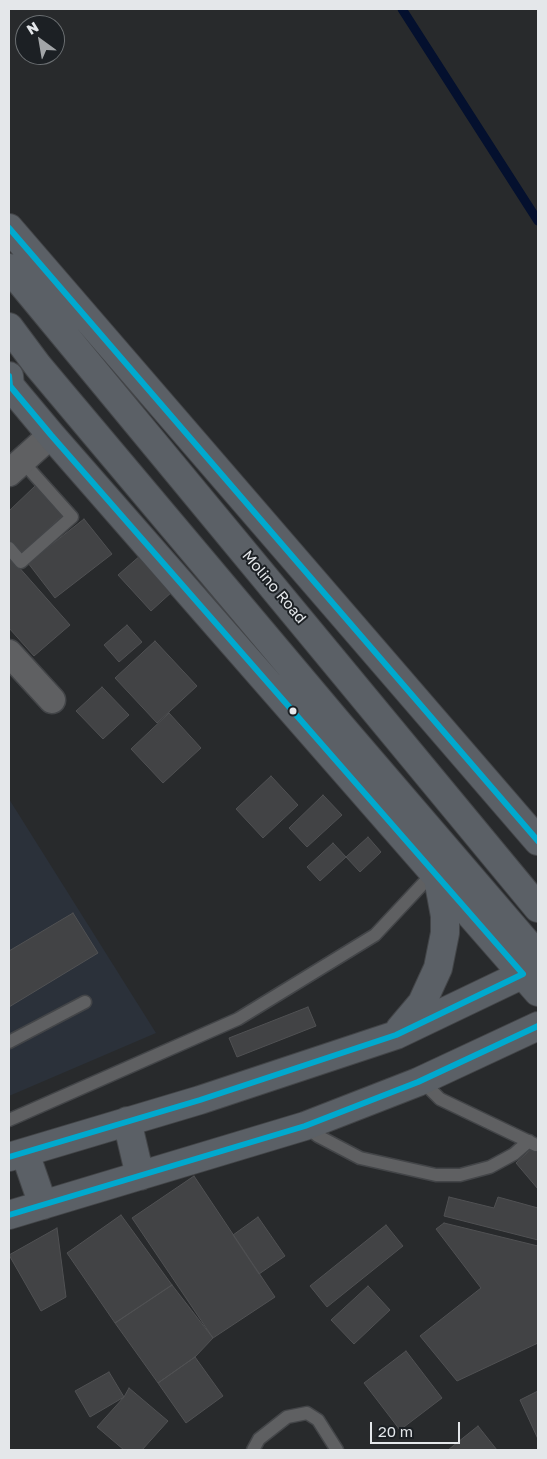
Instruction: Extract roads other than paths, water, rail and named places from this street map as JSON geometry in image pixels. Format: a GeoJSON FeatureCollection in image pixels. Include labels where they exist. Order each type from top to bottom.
{"type":"FeatureCollection","features":[{"type":"Feature","properties":{"kind":"main road"},"geometry":{"type":"LineString","coordinates":[[9,228],[533,835]]}},
{"type":"Feature","properties":{"kind":"main road","name":"Molino Road"},"geometry":{"type":"LineString","coordinates":[[9,268],[538,908]]}},
{"type":"Feature","properties":{"kind":"main road"},"geometry":{"type":"LineString","coordinates":[[9,326],[38,366],[534,972]]}},
{"type":"Feature","properties":{"kind":"main road"},"geometry":{"type":"LineString","coordinates":[[9,376],[10,386],[51,435],[440,881],[486,932],[534,972]]}},
{"type":"Feature","properties":{"kind":"main road"},"geometry":{"type":"LineString","coordinates":[[396,1035],[422,1003],[438,968],[445,933],[445,916],[440,881]]}},
{"type":"Feature","properties":{"kind":"main road"},"geometry":{"type":"LineString","coordinates":[[44,1205],[17,1155],[298,1068],[396,1035],[534,972]]}},
{"type":"Feature","properties":{"kind":"main road"},"geometry":{"type":"LineString","coordinates":[[9,1215],[306,1126],[421,1080],[538,1026]]}},
{"type":"Feature","properties":{"kind":"main road"},"geometry":{"type":"LineString","coordinates":[[127,1121],[140,1176]]}},
{"type":"Feature","properties":{"kind":"street"},"geometry":{"type":"LineString","coordinates":[[15,467],[51,435]]}},
{"type":"Feature","properties":{"kind":"street"},"geometry":{"type":"LineString","coordinates":[[9,653],[52,700]]}},
{"type":"Feature","properties":{"kind":"lane"},"geometry":{"type":"LineString","coordinates":[[9,548],[21,562],[72,517],[15,467]]}},
{"type":"Feature","properties":{"kind":"lane"},"geometry":{"type":"LineString","coordinates":[[9,1120],[238,1019],[376,935],[440,881]]}},
{"type":"Feature","properties":{"kind":"lane"},"geometry":{"type":"LineString","coordinates":[[9,1042],[85,1002]]}},
{"type":"Feature","properties":{"kind":"lane"},"geometry":{"type":"LineString","coordinates":[[306,1126],[318,1136],[360,1158],[436,1175],[460,1175],[490,1167],[533,1143],[440,1099],[421,1080]]}},
{"type":"Feature","properties":{"kind":"lane"},"geometry":{"type":"LineString","coordinates":[[253,1450],[259,1440],[286,1417],[307,1413],[318,1420],[337,1450]]}},
{"type":"Feature","properties":{"kind":"waterway"},"geometry":{"type":"LineString","coordinates":[[402,9],[538,221]]}}]}
